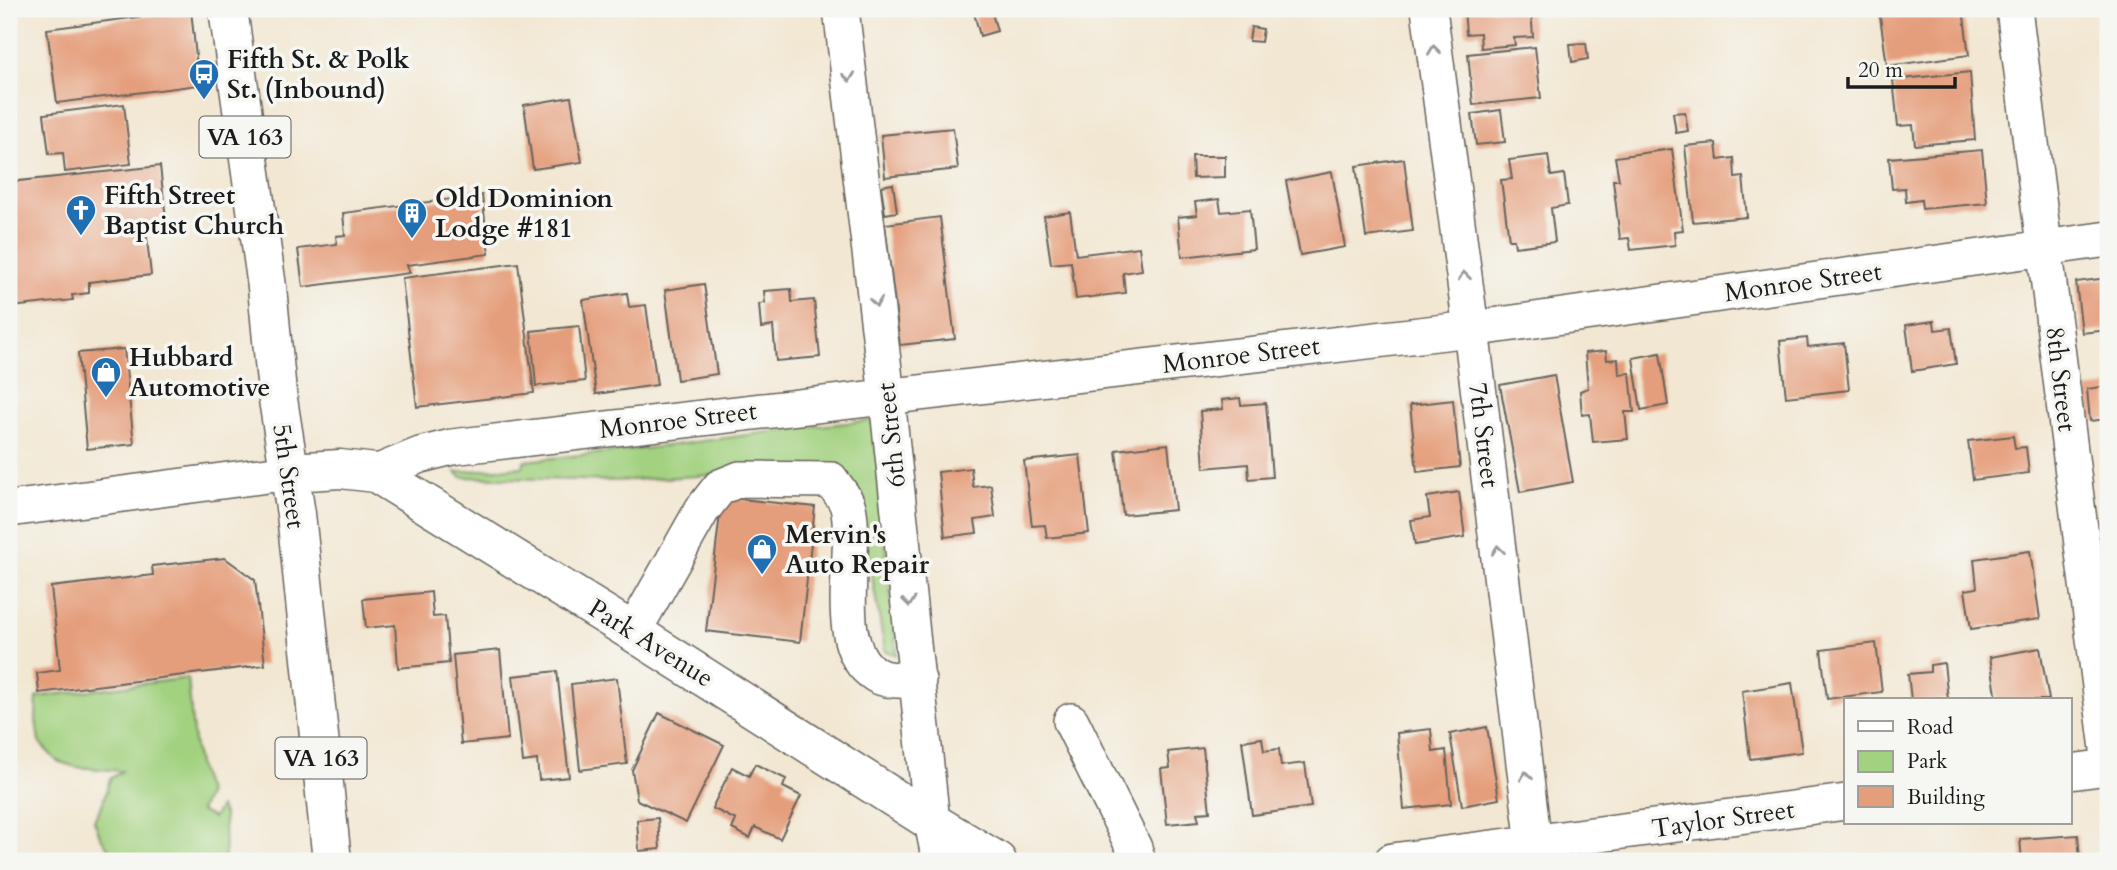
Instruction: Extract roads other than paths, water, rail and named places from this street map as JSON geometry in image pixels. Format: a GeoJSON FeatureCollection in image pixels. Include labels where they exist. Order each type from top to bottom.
{"type":"FeatureCollection","features":[{"type":"Feature","properties":{"kind":"main road","name":"5th Street"},"geometry":{"type":"LineString","coordinates":[[228,9],[267,287],[277,393],[290,472],[332,861]]}},
{"type":"Feature","properties":{"kind":"main road","name":"Park Avenue"},"geometry":{"type":"LineString","coordinates":[[290,472],[340,468],[376,473],[997,861]]}},
{"type":"Feature","properties":{"kind":"street","name":"6th Street"},"geometry":{"type":"LineString","coordinates":[[842,9],[932,822],[940,861]]}},
{"type":"Feature","properties":{"kind":"street","name":"7th Street"},"geometry":{"type":"LineString","coordinates":[[1429,9],[1535,852]]}},
{"type":"Feature","properties":{"kind":"street","name":"8th Street"},"geometry":{"type":"LineString","coordinates":[[2014,9],[2108,749]]}},
{"type":"Feature","properties":{"kind":"street","name":"Monroe Street"},"geometry":{"type":"LineString","coordinates":[[376,473],[420,455],[452,447],[1471,329],[2108,239]]}},
{"type":"Feature","properties":{"kind":"street"},"geometry":{"type":"LineString","coordinates":[[9,509],[290,472]]}},
{"type":"Feature","properties":{"kind":"street"},"geometry":{"type":"LineString","coordinates":[[633,632],[702,510],[720,486],[740,480],[831,480],[848,505],[849,629],[858,658],[877,676],[899,681],[918,680]]}},
{"type":"Feature","properties":{"kind":"street"},"geometry":{"type":"LineString","coordinates":[[1071,721],[1138,861]]}},
{"type":"Feature","properties":{"kind":"street"},"geometry":{"type":"LineString","coordinates":[[2072,772],[2108,767]]}},
{"type":"Feature","properties":{"kind":"street","name":"Taylor Street"},"geometry":{"type":"LineString","coordinates":[[1392,861],[1535,852],[1844,802]]}},
{"type":"Feature","properties":{"kind":"place","name":"Fifth St. & Polk St. (Inbound)"},"geometry":{"type":"Point","coordinates":[204,101]}},
{"type":"Feature","properties":{"kind":"place","name":"Fifth Street Baptist Church"},"geometry":{"type":"Point","coordinates":[81,237]}},
{"type":"Feature","properties":{"kind":"place","name":"Old Dominion Lodge #181"},"geometry":{"type":"Point","coordinates":[412,240]}},
{"type":"Feature","properties":{"kind":"place","name":"Hubbard Automotive"},"geometry":{"type":"Point","coordinates":[106,399]}},
{"type":"Feature","properties":{"kind":"place","name":"Mervin's Auto Repair"},"geometry":{"type":"Point","coordinates":[762,576]}}]}
